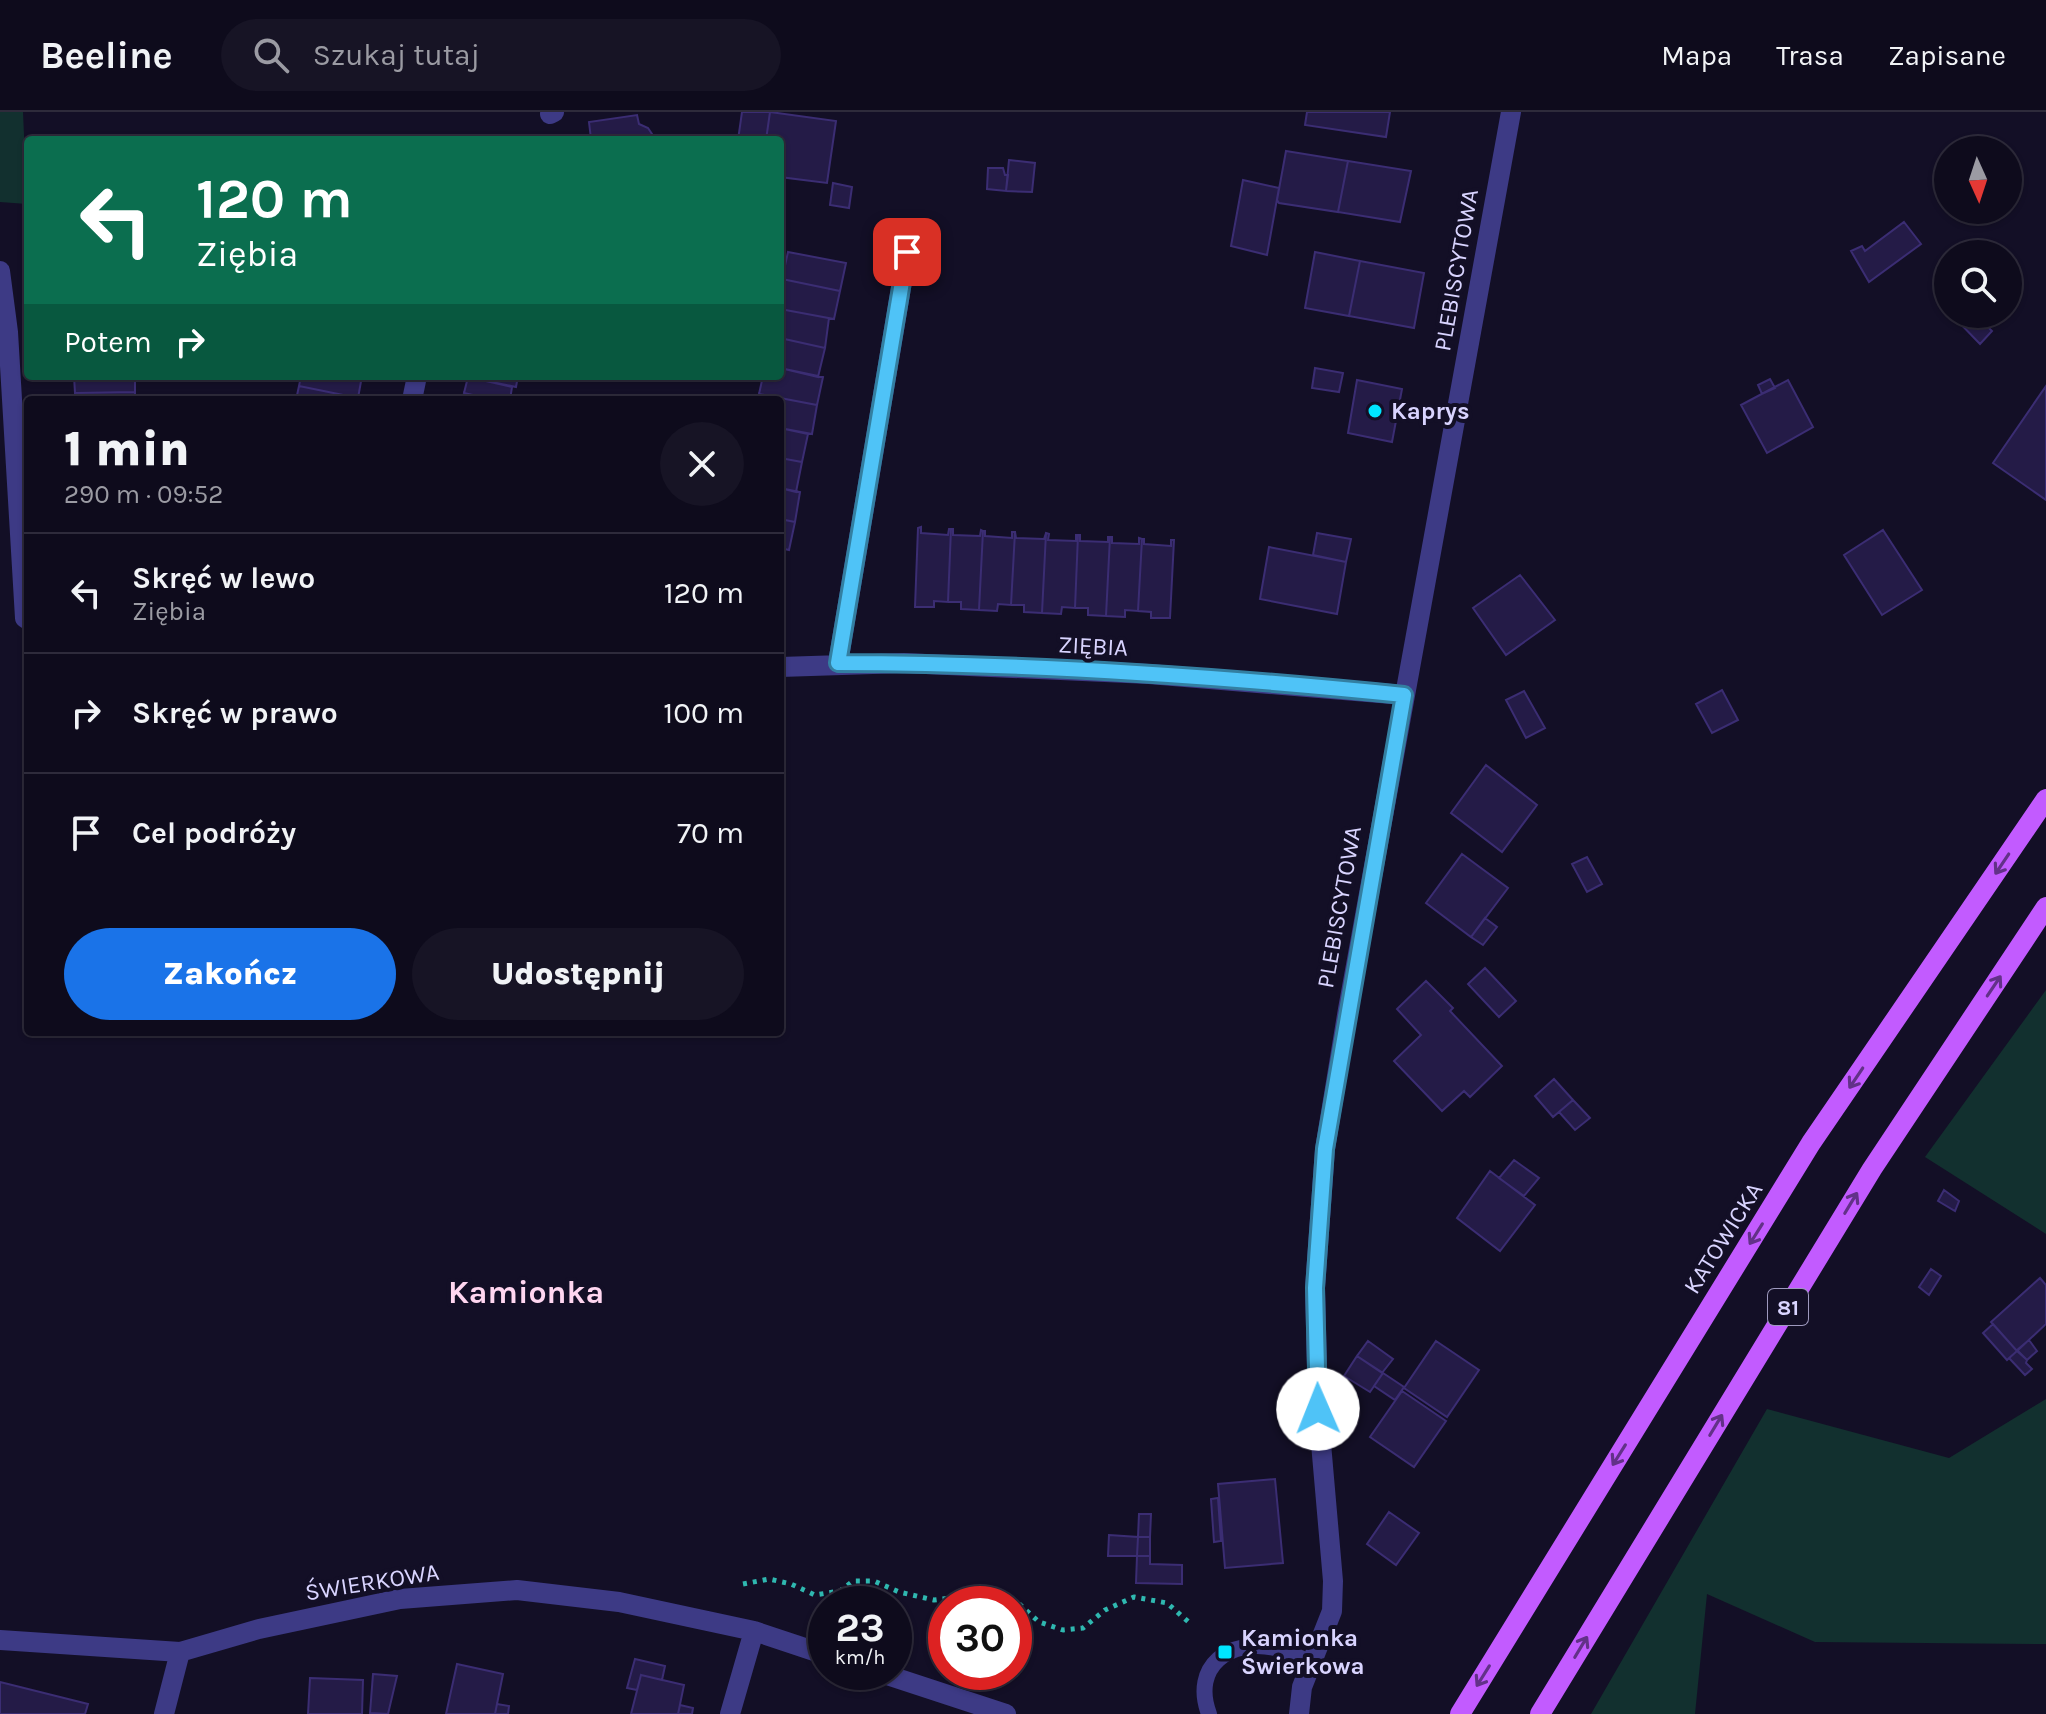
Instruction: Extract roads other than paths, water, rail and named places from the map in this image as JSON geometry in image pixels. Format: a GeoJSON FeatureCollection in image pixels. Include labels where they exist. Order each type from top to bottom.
{"type":"FeatureCollection","features":[{"type":"Feature","properties":{"kind":"main road","name":"KATOWICKA"},"geometry":{"type":"LineString","coordinates":[[1460,1714],[1811,1143],[2046,799]]}},
{"type":"Feature","properties":{"kind":"main road","name":"81"},"geometry":{"type":"LineString","coordinates":[[1540,1714],[1872,1169],[2046,907]]}},
{"type":"Feature","properties":{"kind":"street","name":"PLEBISCYTOWA"},"geometry":{"type":"LineString","coordinates":[[1299,1714],[1302,1687],[1332,1611],[1333,1581],[1318,1409],[1315,1288],[1325,1149],[1511,112]]}},
{"type":"Feature","properties":{"kind":"street"},"geometry":{"type":"LineString","coordinates":[[838,663],[907,252]]}},
{"type":"Feature","properties":{"kind":"street"},"geometry":{"type":"LineString","coordinates":[[0,271],[8,332],[24,601]]}},
{"type":"Feature","properties":{"kind":"street","name":"ZIĘBIA"},"geometry":{"type":"LineString","coordinates":[[784,667],[904,663],[1149,674],[1404,695]]}},
{"type":"Feature","properties":{"kind":"street","name":"ŚWIERKOWA"},"geometry":{"type":"LineString","coordinates":[[0,1640],[180,1652],[259,1629],[400,1599],[517,1590],[619,1602],[754,1631],[808,1649]]}},
{"type":"Feature","properties":{"kind":"street"},"geometry":{"type":"LineString","coordinates":[[730,1714],[754,1631]]}},
{"type":"Feature","properties":{"kind":"street"},"geometry":{"type":"LineString","coordinates":[[164,1714],[180,1652]]}},
{"type":"Feature","properties":{"kind":"street"},"geometry":{"type":"LineString","coordinates":[[912,1683],[1006,1714]]}},
{"type":"Feature","properties":{"kind":"lane"},"geometry":{"type":"LineString","coordinates":[[1209,1714],[1205,1703],[1206,1681],[1212,1663],[1225,1652],[1254,1646],[1276,1648],[1311,1662]]}},
{"type":"Feature","properties":{"kind":"place","name":"Kaprys"},"geometry":{"type":"Point","coordinates":[1375,411]}},
{"type":"Feature","properties":{"kind":"place","name":"Kamionka Świerkowa"},"geometry":{"type":"Point","coordinates":[1225,1652]}},
{"type":"Feature","properties":{"kind":"district","name":"Kamionka"},"geometry":{"type":"Point","coordinates":[526,1292]}}]}
